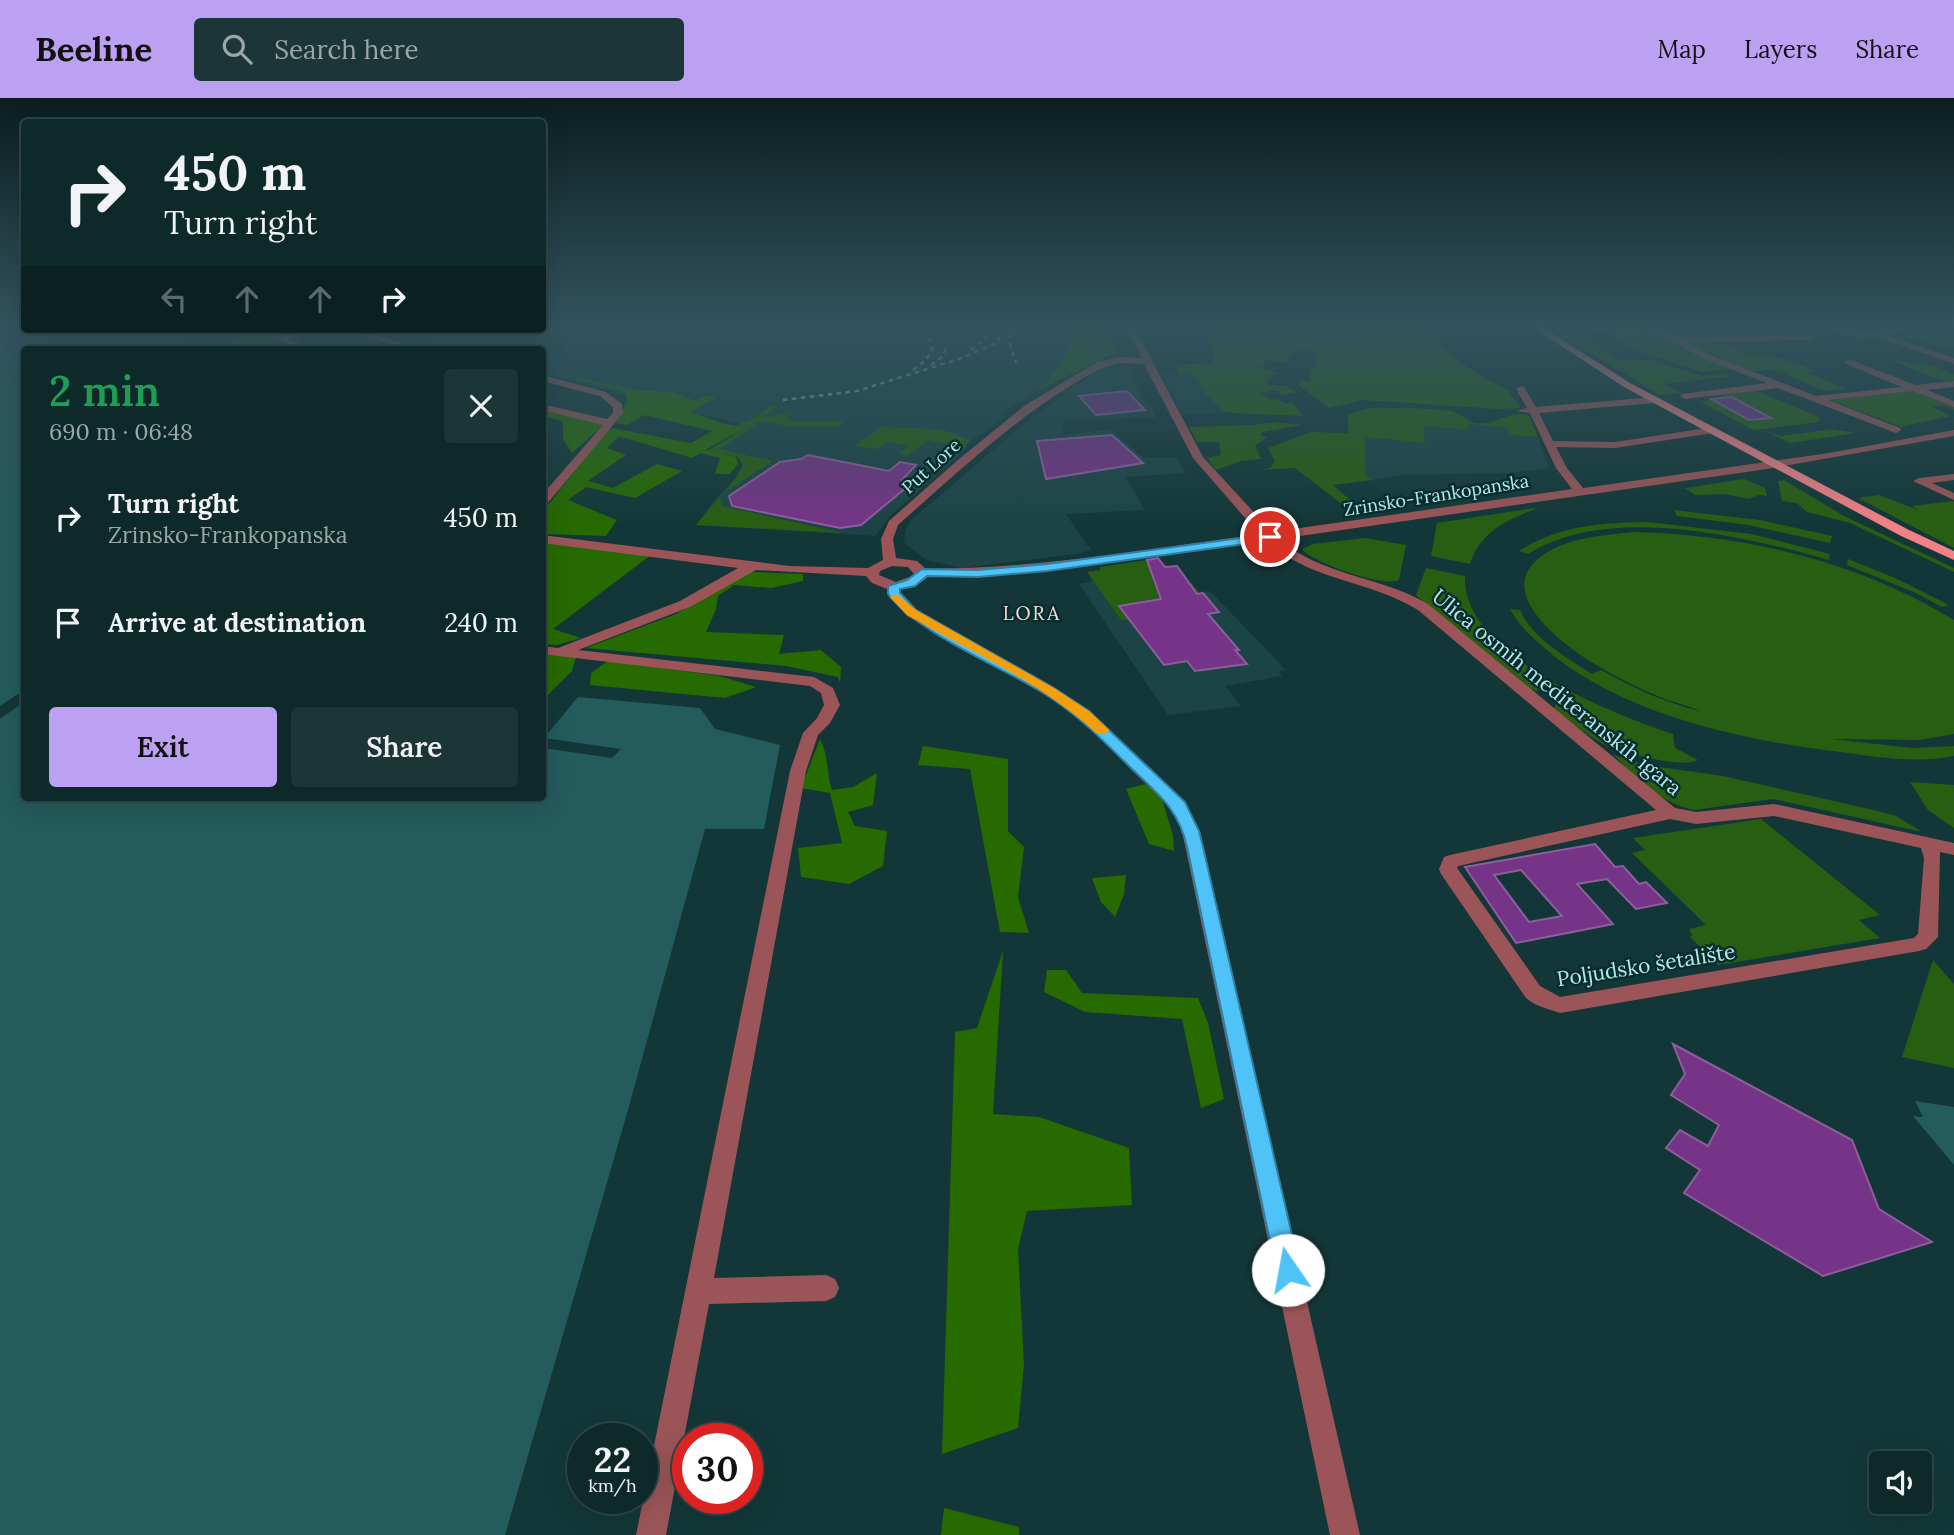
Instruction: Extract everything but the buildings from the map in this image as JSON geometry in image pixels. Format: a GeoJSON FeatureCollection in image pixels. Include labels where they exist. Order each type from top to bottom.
{"type":"FeatureCollection","features":[{"type":"Feature","properties":{"kind":"main road"},"geometry":{"type":"LineString","coordinates":[[1641,392],[1905,533],[1954,556]]}},
{"type":"Feature","properties":{"kind":"street"},"geometry":{"type":"LineString","coordinates":[[546,498],[618,412],[618,406],[611,399],[596,392]]}},
{"type":"Feature","properties":{"kind":"street","name":"Put Lore"},"geometry":{"type":"LineString","coordinates":[[890,562],[887,539],[893,524],[1015,417],[1055,392]]}},
{"type":"Feature","properties":{"kind":"street","name":"Ulica osmih mediteranskih igara"},"geometry":{"type":"LineString","coordinates":[[1155,392],[1184,452],[1210,488],[1235,512],[1256,525],[1294,558],[1311,566],[1403,595],[1423,607],[1670,813],[1696,818],[1774,810],[1954,849]]}},
{"type":"Feature","properties":{"kind":"street"},"geometry":{"type":"LineString","coordinates":[[1522,392],[1535,410],[1566,475],[1579,490]]}},
{"type":"Feature","properties":{"kind":"street"},"geometry":{"type":"LineString","coordinates":[[1685,396],[1719,392]]}},
{"type":"Feature","properties":{"kind":"street"},"geometry":{"type":"LineString","coordinates":[[1800,392],[1896,430]]}},
{"type":"Feature","properties":{"kind":"street"},"geometry":{"type":"LineString","coordinates":[[1816,398],[1873,392]]}},
{"type":"Feature","properties":{"kind":"street"},"geometry":{"type":"LineString","coordinates":[[1923,392],[1954,404]]}},
{"type":"Feature","properties":{"kind":"street"},"geometry":{"type":"LineString","coordinates":[[1522,411],[1654,400]]}},
{"type":"Feature","properties":{"kind":"street"},"geometry":{"type":"LineString","coordinates":[[546,408],[609,422]]}},
{"type":"Feature","properties":{"kind":"street"},"geometry":{"type":"LineString","coordinates":[[1552,444],[1615,445],[1713,430]]}},
{"type":"Feature","properties":{"kind":"street","name":"Zrinsko-Frankopanska"},"geometry":{"type":"LineString","coordinates":[[922,573],[978,574],[1033,569],[1270,537],[1579,490],[1779,464],[1954,433]]}},
{"type":"Feature","properties":{"kind":"street"},"geometry":{"type":"LineString","coordinates":[[1954,477],[1919,481],[1954,497]]}},
{"type":"Feature","properties":{"kind":"street"},"geometry":{"type":"LineString","coordinates":[[546,539],[604,544],[752,567],[872,572],[878,566],[890,562],[912,563],[922,573],[921,577],[911,584],[894,586],[875,580],[872,572]]}},
{"type":"Feature","properties":{"kind":"street"},"geometry":{"type":"LineString","coordinates":[[551,651],[686,603],[721,585],[740,571],[752,567]]}},
{"type":"Feature","properties":{"kind":"street"},"geometry":{"type":"LineString","coordinates":[[894,586],[894,594],[912,613],[1049,691],[1084,714],[1179,806],[1191,831],[1345,1535]]}},
{"type":"Feature","properties":{"kind":"street"},"geometry":{"type":"LineString","coordinates":[[551,651],[814,682],[828,691],[832,705],[824,720],[811,733],[798,771],[651,1535]]}},
{"type":"Feature","properties":{"kind":"street","name":"Poljudsko šetalište"},"geometry":{"type":"LineString","coordinates":[[1670,813],[1450,861],[1448,869],[1533,992],[1540,998],[1560,1004],[1919,944],[1928,937],[1933,858],[1929,844]]}},
{"type":"Feature","properties":{"kind":"street"},"geometry":{"type":"LineString","coordinates":[[697,1291],[826,1288]]}},
{"type":"Feature","properties":{"kind":"shaded area"},"geometry":{"type":"Polygon","coordinates":[[[0,392],[21,392],[21,692],[0,706],[0,392]]]}},
{"type":"Feature","properties":{"kind":"shaded area"},"geometry":{"type":"Polygon","coordinates":[[[614,392],[1036,392],[1003,412],[1006,415],[1003,419],[970,442],[966,449],[890,516],[875,536],[696,525],[717,497],[734,481],[743,466],[738,457],[708,451],[747,426],[614,392]]]}},
{"type":"Feature","properties":{"kind":"shaded area"},"geometry":{"type":"Polygon","coordinates":[[[1068,392],[1139,392],[1157,418],[1063,421],[1063,435],[1110,429],[1143,458],[1177,458],[1185,473],[1126,477],[1145,510],[1066,514],[1091,550],[1076,554],[962,568],[927,560],[904,543],[905,530],[912,519],[1025,423],[1068,392]]]}},
{"type":"Feature","properties":{"kind":"shaded area"},"geometry":{"type":"Polygon","coordinates":[[[1171,392],[1205,392],[1208,397],[1218,401],[1223,411],[1232,413],[1183,415],[1171,392]]]}},
{"type":"Feature","properties":{"kind":"shaded area"},"geometry":{"type":"Polygon","coordinates":[[[1468,424],[1507,428],[1509,435],[1538,437],[1549,468],[1508,473],[1405,475],[1373,480],[1365,474],[1365,437],[1425,443],[1424,426],[1468,430],[1468,424]]]}},
{"type":"Feature","properties":{"kind":"shaded area"},"geometry":{"type":"Polygon","coordinates":[[[1153,576],[1155,587],[1191,583],[1199,592],[1210,591],[1286,670],[1279,672],[1282,676],[1225,686],[1241,706],[1168,715],[1079,584],[1091,582],[1090,580],[1153,576]]]}},
{"type":"Feature","properties":{"kind":"shaded area"},"geometry":{"type":"Polygon","coordinates":[[[578,697],[700,708],[715,729],[780,745],[764,829],[705,829],[628,1110],[505,1535],[0,1535],[0,719],[21,704],[21,801],[546,801],[546,748],[612,758],[621,749],[546,738],[578,697]]]}},
{"type":"Feature","properties":{"kind":"shaded area"},"geometry":{"type":"Polygon","coordinates":[[[1915,1101],[1954,1107],[1954,1165],[1913,1116],[1923,1117],[1915,1101]]]}},
{"type":"Feature","properties":{"kind":"green space"},"geometry":{"type":"Polygon","coordinates":[[[626,392],[673,392],[696,401],[706,396],[717,397],[690,412],[725,424],[746,427],[705,450],[736,457],[738,464],[730,474],[715,474],[720,458],[701,453],[692,458],[619,436],[607,448],[626,455],[588,481],[613,488],[657,464],[682,471],[635,498],[586,487],[568,500],[617,520],[606,536],[546,534],[546,508],[602,435],[612,428],[691,443],[712,431],[644,415],[627,425],[616,423],[627,401],[626,392]]]}},
{"type":"Feature","properties":{"kind":"green space"},"geometry":{"type":"Polygon","coordinates":[[[1205,392],[1266,392],[1261,393],[1270,400],[1293,403],[1303,416],[1232,413],[1223,411],[1205,392]]]}},
{"type":"Feature","properties":{"kind":"green space"},"geometry":{"type":"Polygon","coordinates":[[[1308,392],[1509,392],[1520,406],[1499,409],[1363,400],[1329,408],[1308,392]]]}},
{"type":"Feature","properties":{"kind":"green space"},"geometry":{"type":"Polygon","coordinates":[[[1655,392],[1680,393],[1660,395],[1655,392]]]}},
{"type":"Feature","properties":{"kind":"green space"},"geometry":{"type":"Polygon","coordinates":[[[1735,392],[1759,392],[1819,417],[1819,422],[1753,430],[1701,402],[1735,392]]]}},
{"type":"Feature","properties":{"kind":"green space"},"geometry":{"type":"Polygon","coordinates":[[[1916,392],[1954,407],[1954,410],[1944,406],[1932,407],[1950,416],[1901,427],[1830,400],[1916,392]]]}},
{"type":"Feature","properties":{"kind":"green space"},"geometry":{"type":"Polygon","coordinates":[[[770,406],[778,406],[762,418],[792,412],[788,421],[844,421],[838,427],[787,426],[762,421],[719,449],[773,461],[723,493],[743,466],[738,457],[708,451],[746,427],[736,425],[751,420],[770,406]]]}},
{"type":"Feature","properties":{"kind":"green space"},"geometry":{"type":"Polygon","coordinates":[[[1368,408],[1452,411],[1473,422],[1483,423],[1515,415],[1529,415],[1538,437],[1509,435],[1507,428],[1469,424],[1468,430],[1424,426],[1425,443],[1365,437],[1365,474],[1373,480],[1333,485],[1362,510],[1351,511],[1295,468],[1258,470],[1270,468],[1275,461],[1268,448],[1311,432],[1348,433],[1348,414],[1368,408]]]}},
{"type":"Feature","properties":{"kind":"green space"},"geometry":{"type":"Polygon","coordinates":[[[546,411],[605,424],[572,453],[563,439],[563,421],[546,417],[546,411]]]}},
{"type":"Feature","properties":{"kind":"green space"},"geometry":{"type":"Polygon","coordinates":[[[1274,422],[1303,425],[1262,432],[1261,436],[1267,437],[1255,446],[1261,459],[1241,461],[1216,470],[1207,458],[1221,455],[1219,442],[1197,442],[1189,427],[1252,425],[1274,422]]]}},
{"type":"Feature","properties":{"kind":"green space"},"geometry":{"type":"Polygon","coordinates":[[[881,427],[941,429],[970,440],[965,448],[928,440],[907,456],[899,454],[908,446],[888,442],[877,449],[855,446],[881,427]]]}},
{"type":"Feature","properties":{"kind":"green space"},"geometry":{"type":"Polygon","coordinates":[[[1832,429],[1856,433],[1790,443],[1766,431],[1781,436],[1832,429]]]}},
{"type":"Feature","properties":{"kind":"green space"},"geometry":{"type":"Polygon","coordinates":[[[1744,479],[1765,488],[1767,496],[1759,495],[1748,499],[1726,494],[1695,495],[1685,488],[1744,479]]]}},
{"type":"Feature","properties":{"kind":"green space"},"geometry":{"type":"Polygon","coordinates":[[[1784,480],[1844,516],[1954,568],[1954,572],[1850,523],[1807,512],[1797,503],[1782,501],[1778,481],[1784,480]]]}},
{"type":"Feature","properties":{"kind":"green space"},"geometry":{"type":"Polygon","coordinates":[[[1879,495],[1918,510],[1912,506],[1954,501],[1954,548],[1858,498],[1879,495]]]}},
{"type":"Feature","properties":{"kind":"green space"},"geometry":{"type":"Polygon","coordinates":[[[719,498],[722,506],[843,533],[696,525],[719,498]]]}},
{"type":"Feature","properties":{"kind":"green space"},"geometry":{"type":"Polygon","coordinates":[[[1536,509],[1515,517],[1487,536],[1474,553],[1470,564],[1431,556],[1437,523],[1536,509]]]}},
{"type":"Feature","properties":{"kind":"green space"},"geometry":{"type":"Polygon","coordinates":[[[1674,510],[1760,520],[1832,536],[1830,543],[1749,525],[1677,516],[1674,510]]]}},
{"type":"Feature","properties":{"kind":"green space"},"geometry":{"type":"Polygon","coordinates":[[[1648,522],[1751,534],[1830,554],[1829,560],[1717,534],[1636,527],[1597,530],[1561,539],[1528,554],[1519,551],[1534,542],[1581,527],[1648,522]]]}},
{"type":"Feature","properties":{"kind":"green space"},"geometry":{"type":"Polygon","coordinates":[[[1636,532],[1719,539],[1801,555],[1880,582],[1954,620],[1954,734],[1919,740],[1831,739],[1912,748],[1954,746],[1954,756],[1928,759],[1888,758],[1809,748],[1727,732],[1646,707],[1573,670],[1532,637],[1510,609],[1520,610],[1541,638],[1592,674],[1601,670],[1649,694],[1700,711],[1646,691],[1593,663],[1551,631],[1529,602],[1524,587],[1527,572],[1549,551],[1586,538],[1636,532]]]}},
{"type":"Feature","properties":{"kind":"green space"},"geometry":{"type":"Polygon","coordinates":[[[1365,538],[1406,545],[1399,580],[1379,580],[1348,572],[1319,560],[1302,549],[1313,544],[1365,538]]]}},
{"type":"Feature","properties":{"kind":"green space"},"geometry":{"type":"Polygon","coordinates":[[[546,543],[591,546],[651,555],[553,629],[581,638],[557,645],[546,644],[546,543]]]}},
{"type":"Feature","properties":{"kind":"green space"},"geometry":{"type":"Polygon","coordinates":[[[1848,559],[1895,578],[1949,605],[1942,607],[1916,593],[1847,565],[1848,559]]]}},
{"type":"Feature","properties":{"kind":"green space"},"geometry":{"type":"Polygon","coordinates":[[[1147,560],[1155,587],[1191,583],[1200,594],[1187,596],[1184,593],[1120,605],[1131,620],[1121,620],[1087,572],[1100,570],[1100,567],[1147,560]]]}},
{"type":"Feature","properties":{"kind":"green space"},"geometry":{"type":"Polygon","coordinates":[[[1426,568],[1465,576],[1471,605],[1488,631],[1513,656],[1579,696],[1673,734],[1675,748],[1698,760],[1665,761],[1636,755],[1603,744],[1584,732],[1554,709],[1558,695],[1546,688],[1536,691],[1528,688],[1416,595],[1426,568]]]}},
{"type":"Feature","properties":{"kind":"green space"},"geometry":{"type":"Polygon","coordinates":[[[751,572],[803,574],[803,581],[771,588],[734,585],[718,596],[716,609],[706,632],[784,635],[779,654],[821,650],[841,667],[840,683],[838,677],[786,666],[586,648],[676,614],[751,572]]]}},
{"type":"Feature","properties":{"kind":"green space"},"geometry":{"type":"Polygon","coordinates":[[[546,654],[576,657],[572,671],[546,697],[546,654]]]}},
{"type":"Feature","properties":{"kind":"green space"},"geometry":{"type":"Polygon","coordinates":[[[608,661],[720,676],[756,687],[725,698],[590,685],[591,673],[608,661]]]}},
{"type":"Feature","properties":{"kind":"green space"},"geometry":{"type":"Polygon","coordinates":[[[820,739],[832,790],[853,787],[877,773],[873,805],[848,812],[855,826],[887,831],[883,866],[849,884],[801,877],[798,848],[842,843],[830,793],[801,788],[820,739]]]}},
{"type":"Feature","properties":{"kind":"green space"},"geometry":{"type":"Polygon","coordinates":[[[923,746],[1008,759],[1008,831],[1024,847],[1018,897],[1029,933],[1000,932],[970,769],[918,765],[923,746]]]}},
{"type":"Feature","properties":{"kind":"green space"},"geometry":{"type":"Polygon","coordinates":[[[1614,755],[1645,765],[1723,776],[1878,811],[1896,816],[1922,832],[1773,799],[1694,810],[1672,802],[1650,789],[1614,755]]]}},
{"type":"Feature","properties":{"kind":"green space"},"geometry":{"type":"Polygon","coordinates":[[[1910,782],[1954,785],[1954,828],[1928,810],[1910,782]]]}},
{"type":"Feature","properties":{"kind":"green space"},"geometry":{"type":"Polygon","coordinates":[[[1146,784],[1161,796],[1173,835],[1174,851],[1149,844],[1126,789],[1146,784]]]}},
{"type":"Feature","properties":{"kind":"green space"},"geometry":{"type":"Polygon","coordinates":[[[1761,819],[1880,915],[1859,920],[1880,938],[1718,965],[1690,937],[1692,935],[1689,929],[1706,925],[1632,853],[1645,850],[1633,838],[1761,819]]]}},
{"type":"Feature","properties":{"kind":"green space"},"geometry":{"type":"Polygon","coordinates":[[[1126,875],[1124,894],[1115,917],[1101,902],[1092,878],[1126,875]]]}},
{"type":"Feature","properties":{"kind":"green space"},"geometry":{"type":"Polygon","coordinates":[[[1003,951],[993,1114],[1039,1117],[1129,1148],[1132,1205],[1027,1211],[1018,1249],[1024,1364],[1018,1428],[942,1454],[955,1032],[977,1028],[1003,951]]]}},
{"type":"Feature","properties":{"kind":"green space"},"geometry":{"type":"Polygon","coordinates":[[[1933,960],[1954,984],[1954,1068],[1902,1057],[1933,960]]]}},
{"type":"Feature","properties":{"kind":"green space"},"geometry":{"type":"Polygon","coordinates":[[[1047,970],[1066,970],[1082,993],[1198,998],[1208,1023],[1224,1099],[1201,1108],[1182,1019],[1085,1012],[1044,992],[1047,970]]]}},
{"type":"Feature","properties":{"kind":"green space"},"geometry":{"type":"Polygon","coordinates":[[[944,1508],[1019,1527],[1019,1535],[941,1535],[944,1508]]]}},
{"type":"Feature","properties":{"kind":"railway"},"geometry":{"type":"LineString","coordinates":[[783,400],[848,392]]}},
{"type":"Feature","properties":{"kind":"slow traffic"},"geometry":{"type":"LineString","coordinates":[[896,597],[912,613],[1049,691],[1084,714],[1101,730]]}},
{"type":"Feature","properties":{"kind":"district","name":"LORA"},"geometry":{"type":"Point","coordinates":[1032,613]}},
{"type":"Feature","properties":{"kind":"route"},"geometry":{"type":"LineString","coordinates":[[1270,537],[1047,567],[978,574],[922,573],[917,581],[911,584],[894,586],[894,594],[912,613],[1049,691],[1084,714],[1179,806],[1195,847],[1288,1270]]}}]}
